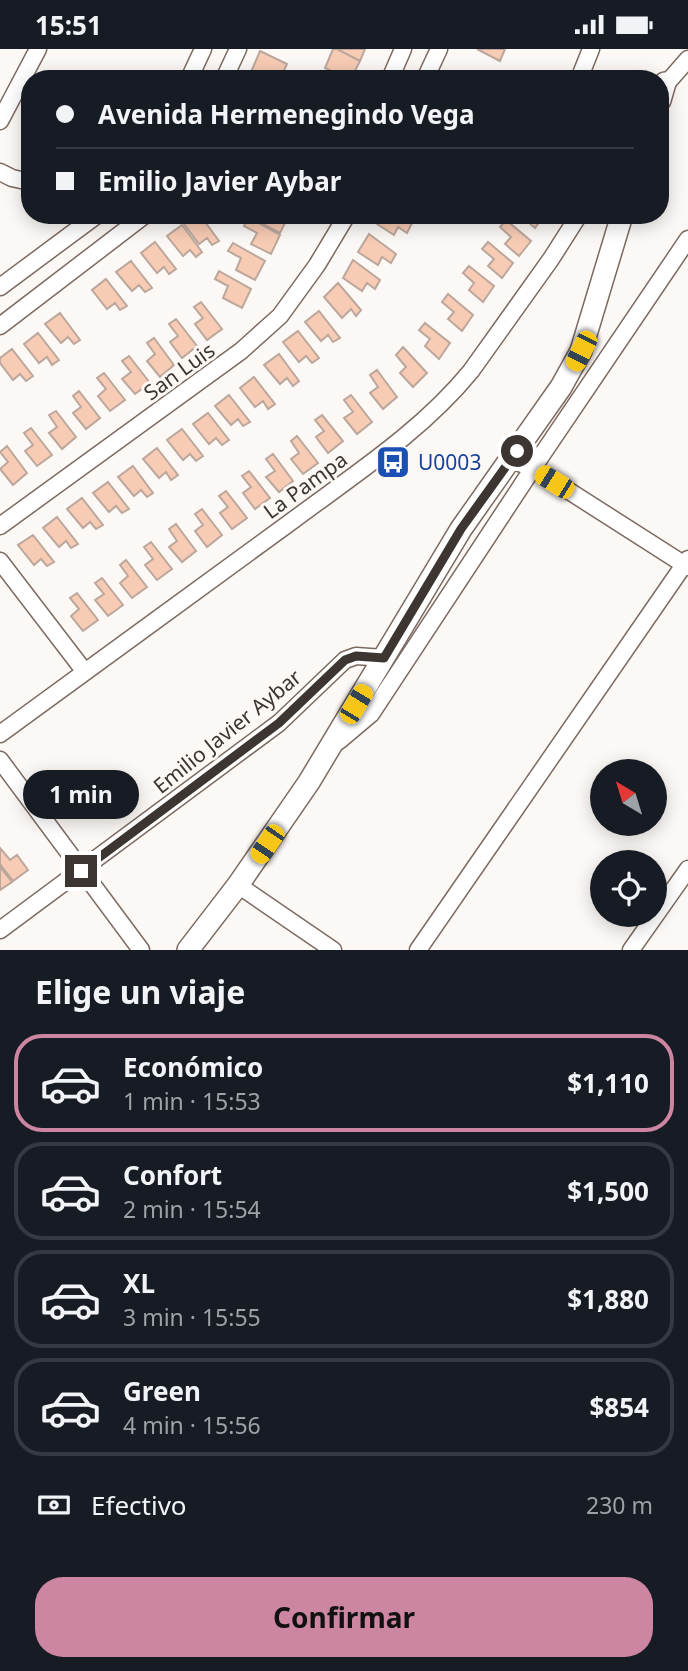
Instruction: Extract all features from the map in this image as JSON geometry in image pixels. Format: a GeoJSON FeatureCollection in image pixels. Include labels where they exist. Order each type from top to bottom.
{"type":"FeatureCollection","features":[{"type":"Feature","properties":{"kind":"street"},"geometry":{"type":"LineString","coordinates":[[27,70],[38,49]]}},
{"type":"Feature","properties":{"kind":"street"},"geometry":{"type":"LineString","coordinates":[[194,70],[204,49]]}},
{"type":"Feature","properties":{"kind":"street"},"geometry":{"type":"LineString","coordinates":[[228,70],[238,49]]}},
{"type":"Feature","properties":{"kind":"street"},"geometry":{"type":"LineString","coordinates":[[394,70],[403,49]]}},
{"type":"Feature","properties":{"kind":"street"},"geometry":{"type":"LineString","coordinates":[[429,70],[439,49]]}},
{"type":"Feature","properties":{"kind":"street"},"geometry":{"type":"LineString","coordinates":[[581,70],[585,52]]}},
{"type":"Feature","properties":{"kind":"street"},"geometry":{"type":"LineString","coordinates":[[669,81],[688,59]]}},
{"type":"Feature","properties":{"kind":"street"},"geometry":{"type":"LineString","coordinates":[[0,121],[21,81]]}},
{"type":"Feature","properties":{"kind":"street"},"geometry":{"type":"LineString","coordinates":[[0,172],[21,180]]}},
{"type":"Feature","properties":{"kind":"street"},"geometry":{"type":"LineString","coordinates":[[0,287],[85,224]]}},
{"type":"Feature","properties":{"kind":"street"},"geometry":{"type":"LineString","coordinates":[[0,326],[133,224]]}},
{"type":"Feature","properties":{"kind":"street","name":"San Luis"},"geometry":{"type":"LineString","coordinates":[[0,526],[241,351],[280,316],[317,265],[342,224]]}},
{"type":"Feature","properties":{"kind":"street","name":"La Pampa"},"geometry":{"type":"LineString","coordinates":[[0,734],[388,450],[438,409],[471,371],[573,224]]}},
{"type":"Feature","properties":{"kind":"street"},"geometry":{"type":"LineString","coordinates":[[188,950],[238,885],[309,782],[461,529],[561,387],[581,351],[619,224]]}},
{"type":"Feature","properties":{"kind":"street"},"geometry":{"type":"LineString","coordinates":[[328,750],[371,714],[688,239]]}},
{"type":"Feature","properties":{"kind":"street"},"geometry":{"type":"LineString","coordinates":[[418,950],[687,563],[533,468],[510,460]]}},
{"type":"Feature","properties":{"kind":"street"},"geometry":{"type":"LineString","coordinates":[[0,561],[85,672]]}},
{"type":"Feature","properties":{"kind":"street","name":"Emilio Javier Aybar"},"geometry":{"type":"LineString","coordinates":[[0,930],[279,723],[345,660],[356,656],[384,658]]}},
{"type":"Feature","properties":{"kind":"street"},"geometry":{"type":"LineString","coordinates":[[0,760],[141,950]]}},
{"type":"Feature","properties":{"kind":"street"},"geometry":{"type":"LineString","coordinates":[[631,950],[688,869]]}},
{"type":"Feature","properties":{"kind":"street"},"geometry":{"type":"LineString","coordinates":[[238,885],[333,950]]}},
{"type":"Feature","properties":{"kind":"building"},"geometry":{"type":"Polygon","coordinates":[[[333,49],[360,61],[356,70],[325,68],[333,49]]]}},
{"type":"Feature","properties":{"kind":"building"},"geometry":{"type":"Polygon","coordinates":[[[337,49],[365,49],[360,61],[337,49]]]}},
{"type":"Feature","properties":{"kind":"building"},"geometry":{"type":"Polygon","coordinates":[[[477,49],[505,49],[500,61],[477,49]]]}},
{"type":"Feature","properties":{"kind":"building"},"geometry":{"type":"Polygon","coordinates":[[[260,51],[287,64],[284,70],[252,70],[260,51]]]}},
{"type":"Feature","properties":{"kind":"building"},"geometry":{"type":"Polygon","coordinates":[[[184,224],[207,224],[219,241],[212,245],[207,238],[199,244],[184,224]]]}},
{"type":"Feature","properties":{"kind":"building"},"geometry":{"type":"Polygon","coordinates":[[[260,224],[280,235],[271,254],[251,244],[257,233],[244,226],[260,224]]]}},
{"type":"Feature","properties":{"kind":"building"},"geometry":{"type":"Polygon","coordinates":[[[263,224],[284,224],[280,233],[263,224]]]}},
{"type":"Feature","properties":{"kind":"building"},"geometry":{"type":"Polygon","coordinates":[[[377,224],[412,224],[407,233],[398,227],[394,235],[377,224]]]}},
{"type":"Feature","properties":{"kind":"building"},"geometry":{"type":"Polygon","coordinates":[[[503,224],[511,224],[531,241],[519,256],[505,244],[511,237],[500,227],[503,224]]]}},
{"type":"Feature","properties":{"kind":"building"},"geometry":{"type":"Polygon","coordinates":[[[182,225],[202,252],[196,257],[190,250],[183,256],[167,236],[182,225]]]}},
{"type":"Feature","properties":{"kind":"building"},"geometry":{"type":"Polygon","coordinates":[[[369,234],[396,254],[391,263],[382,257],[378,265],[358,252],[369,234]]]}},
{"type":"Feature","properties":{"kind":"building"},"geometry":{"type":"Polygon","coordinates":[[[155,242],[176,269],[169,274],[164,267],[157,273],[141,253],[155,242]]]}},
{"type":"Feature","properties":{"kind":"building"},"geometry":{"type":"Polygon","coordinates":[[[488,242],[513,263],[502,278],[488,266],[494,259],[482,249],[488,242]]]}},
{"type":"Feature","properties":{"kind":"building"},"geometry":{"type":"Polygon","coordinates":[[[233,243],[265,261],[255,280],[236,270],[241,258],[228,251],[233,243]]]}},
{"type":"Feature","properties":{"kind":"building"},"geometry":{"type":"Polygon","coordinates":[[[353,260],[380,280],[375,289],[367,283],[362,291],[343,278],[353,260]]]}},
{"type":"Feature","properties":{"kind":"building"},"geometry":{"type":"Polygon","coordinates":[[[131,261],[152,288],[145,292],[139,285],[132,291],[116,272],[131,261]]]}},
{"type":"Feature","properties":{"kind":"building"},"geometry":{"type":"Polygon","coordinates":[[[469,266],[494,286],[483,302],[469,290],[474,283],[463,273],[469,266]]]}},
{"type":"Feature","properties":{"kind":"building"},"geometry":{"type":"Polygon","coordinates":[[[219,271],[251,289],[242,308],[223,298],[228,286],[215,279],[219,271]]]}},
{"type":"Feature","properties":{"kind":"building"},"geometry":{"type":"Polygon","coordinates":[[[106,279],[127,306],[120,310],[115,303],[107,309],[92,290],[106,279]]]}},
{"type":"Feature","properties":{"kind":"building"},"geometry":{"type":"Polygon","coordinates":[[[338,283],[361,310],[356,316],[351,309],[342,318],[324,297],[338,283]]]}},
{"type":"Feature","properties":{"kind":"building"},"geometry":{"type":"Polygon","coordinates":[[[448,294],[473,315],[462,331],[448,319],[454,312],[442,302],[448,294]]]}},
{"type":"Feature","properties":{"kind":"building"},"geometry":{"type":"Polygon","coordinates":[[[201,302],[222,329],[207,340],[195,324],[203,318],[194,307],[201,302]]]}},
{"type":"Feature","properties":{"kind":"building"},"geometry":{"type":"Polygon","coordinates":[[[319,311],[340,338],[333,342],[328,335],[321,341],[305,322],[319,311]]]}},
{"type":"Feature","properties":{"kind":"building"},"geometry":{"type":"Polygon","coordinates":[[[60,313],[80,340],[74,344],[68,337],[61,343],[45,324],[60,313]]]}},
{"type":"Feature","properties":{"kind":"building"},"geometry":{"type":"Polygon","coordinates":[[[176,319],[197,346],[182,358],[170,342],[178,336],[169,324],[176,319]]]}},
{"type":"Feature","properties":{"kind":"building"},"geometry":{"type":"Polygon","coordinates":[[[425,323],[450,343],[439,359],[425,346],[430,339],[419,330],[425,323]]]}},
{"type":"Feature","properties":{"kind":"building"},"geometry":{"type":"Polygon","coordinates":[[[298,331],[319,358],[312,363],[306,356],[299,362],[283,342],[298,331]]]}},
{"type":"Feature","properties":{"kind":"building"},"geometry":{"type":"Polygon","coordinates":[[[38,333],[59,360],[52,365],[47,357],[39,363],[24,344],[38,333]]]}},
{"type":"Feature","properties":{"kind":"building"},"geometry":{"type":"Polygon","coordinates":[[[154,338],[174,365],[160,377],[147,361],[155,354],[147,343],[154,338]]]}},
{"type":"Feature","properties":{"kind":"building"},"geometry":{"type":"Polygon","coordinates":[[[403,347],[427,373],[413,387],[400,373],[406,367],[396,355],[403,347]]]}},
{"type":"Feature","properties":{"kind":"building"},"geometry":{"type":"Polygon","coordinates":[[[12,349],[33,376],[26,381],[20,374],[13,380],[0,363],[0,358],[12,349]]]}},
{"type":"Feature","properties":{"kind":"building"},"geometry":{"type":"Polygon","coordinates":[[[279,354],[299,381],[293,386],[287,378],[280,384],[264,365],[279,354]]]}},
{"type":"Feature","properties":{"kind":"building"},"geometry":{"type":"Polygon","coordinates":[[[129,356],[150,383],[135,394],[122,379],[131,372],[122,361],[129,356]]]}},
{"type":"Feature","properties":{"kind":"building"},"geometry":{"type":"Polygon","coordinates":[[[377,370],[397,397],[383,409],[370,393],[378,387],[370,375],[377,370]]]}},
{"type":"Feature","properties":{"kind":"building"},"geometry":{"type":"Polygon","coordinates":[[[104,373],[125,400],[110,411],[98,396],[106,389],[97,378],[104,373]]]}},
{"type":"Feature","properties":{"kind":"building"},"geometry":{"type":"Polygon","coordinates":[[[254,377],[275,404],[268,409],[263,401],[255,407],[240,388],[254,377]]]}},
{"type":"Feature","properties":{"kind":"building"},"geometry":{"type":"Polygon","coordinates":[[[79,391],[100,418],[86,429],[73,413],[81,407],[73,396],[79,391]]]}},
{"type":"Feature","properties":{"kind":"building"},"geometry":{"type":"Polygon","coordinates":[[[229,395],[250,422],[243,426],[238,419],[231,425],[215,406],[229,395]]]}},
{"type":"Feature","properties":{"kind":"building"},"geometry":{"type":"Polygon","coordinates":[[[351,395],[372,422],[357,434],[344,418],[353,412],[344,400],[351,395]]]}},
{"type":"Feature","properties":{"kind":"building"},"geometry":{"type":"Polygon","coordinates":[[[56,411],[76,437],[62,449],[49,433],[57,427],[49,415],[56,411]]]}},
{"type":"Feature","properties":{"kind":"building"},"geometry":{"type":"Polygon","coordinates":[[[208,413],[229,440],[222,445],[216,438],[209,444],[193,424],[208,413]]]}},
{"type":"Feature","properties":{"kind":"building"},"geometry":{"type":"Polygon","coordinates":[[[322,415],[343,441],[328,453],[316,437],[324,431],[315,420],[322,415]]]}},
{"type":"Feature","properties":{"kind":"building"},"geometry":{"type":"Polygon","coordinates":[[[31,428],[52,455],[37,466],[25,451],[33,445],[24,433],[31,428]]]}},
{"type":"Feature","properties":{"kind":"building"},"geometry":{"type":"Polygon","coordinates":[[[182,429],[203,456],[196,461],[190,454],[183,460],[167,440],[182,429]]]}},
{"type":"Feature","properties":{"kind":"building"},"geometry":{"type":"Polygon","coordinates":[[[297,436],[318,463],[303,474],[291,459],[299,453],[291,441],[297,436]]]}},
{"type":"Feature","properties":{"kind":"building"},"geometry":{"type":"Polygon","coordinates":[[[7,446],[27,473],[13,485],[0,469],[8,462],[0,452],[7,446]]]}},
{"type":"Feature","properties":{"kind":"building"},"geometry":{"type":"Polygon","coordinates":[[[157,448],[178,475],[171,480],[166,472],[159,478],[143,459],[157,448]]]}},
{"type":"Feature","properties":{"kind":"building"},"geometry":{"type":"Polygon","coordinates":[[[273,454],[293,481],[279,492],[266,477],[275,471],[266,459],[273,454]]]}},
{"type":"Feature","properties":{"kind":"building"},"geometry":{"type":"Polygon","coordinates":[[[133,466],[153,493],[147,497],[141,490],[134,496],[118,477],[133,466]]]}},
{"type":"Feature","properties":{"kind":"building"},"geometry":{"type":"Polygon","coordinates":[[[249,471],[270,498],[255,509],[243,493],[251,487],[242,476],[249,471]]]}},
{"type":"Feature","properties":{"kind":"building"},"geometry":{"type":"Polygon","coordinates":[[[108,482],[129,509],[122,513],[116,506],[109,512],[93,493],[108,482]]]}},
{"type":"Feature","properties":{"kind":"building"},"geometry":{"type":"Polygon","coordinates":[[[226,491],[247,518],[232,529],[220,513],[228,507],[219,496],[226,491]]]}},
{"type":"Feature","properties":{"kind":"building"},"geometry":{"type":"Polygon","coordinates":[[[82,498],[103,525],[96,529],[90,522],[83,528],[67,509],[82,498]]]}},
{"type":"Feature","properties":{"kind":"building"},"geometry":{"type":"Polygon","coordinates":[[[202,509],[222,535],[207,547],[195,531],[203,525],[195,514],[202,509]]]}},
{"type":"Feature","properties":{"kind":"building"},"geometry":{"type":"Polygon","coordinates":[[[57,517],[78,544],[71,548],[66,541],[59,547],[43,528],[57,517]]]}},
{"type":"Feature","properties":{"kind":"building"},"geometry":{"type":"Polygon","coordinates":[[[176,524],[196,551],[182,562],[169,547],[177,541],[169,529],[176,524]]]}},
{"type":"Feature","properties":{"kind":"building"},"geometry":{"type":"Polygon","coordinates":[[[33,535],[54,562],[47,566],[41,559],[34,565],[18,545],[33,535]]]}},
{"type":"Feature","properties":{"kind":"building"},"geometry":{"type":"Polygon","coordinates":[[[151,542],[172,569],[157,580],[145,565],[153,559],[144,547],[151,542]]]}},
{"type":"Feature","properties":{"kind":"building"},"geometry":{"type":"Polygon","coordinates":[[[126,560],[147,587],[132,598],[120,583],[128,576],[120,565],[126,560]]]}},
{"type":"Feature","properties":{"kind":"building"},"geometry":{"type":"Polygon","coordinates":[[[102,578],[123,605],[108,616],[95,600],[104,594],[95,583],[102,578]]]}},
{"type":"Feature","properties":{"kind":"building"},"geometry":{"type":"Polygon","coordinates":[[[77,593],[98,620],[83,631],[71,616],[79,609],[70,598],[77,593]]]}},
{"type":"Feature","properties":{"kind":"building"},"geometry":{"type":"Polygon","coordinates":[[[0,848],[10,860],[17,855],[28,870],[13,881],[0,864],[0,848]]]}},
{"type":"Feature","properties":{"kind":"building"},"geometry":{"type":"Polygon","coordinates":[[[0,867],[12,882],[0,890],[0,867]]]}},
{"type":"Feature","properties":{"kind":"place","name":"U0003"},"geometry":{"type":"Point","coordinates":[393,462]}},
{"type":"Feature","properties":{"kind":"route"},"geometry":{"type":"LineString","coordinates":[[81,871],[279,723],[345,660],[356,656],[384,658],[461,529],[517,451]]}}]}
